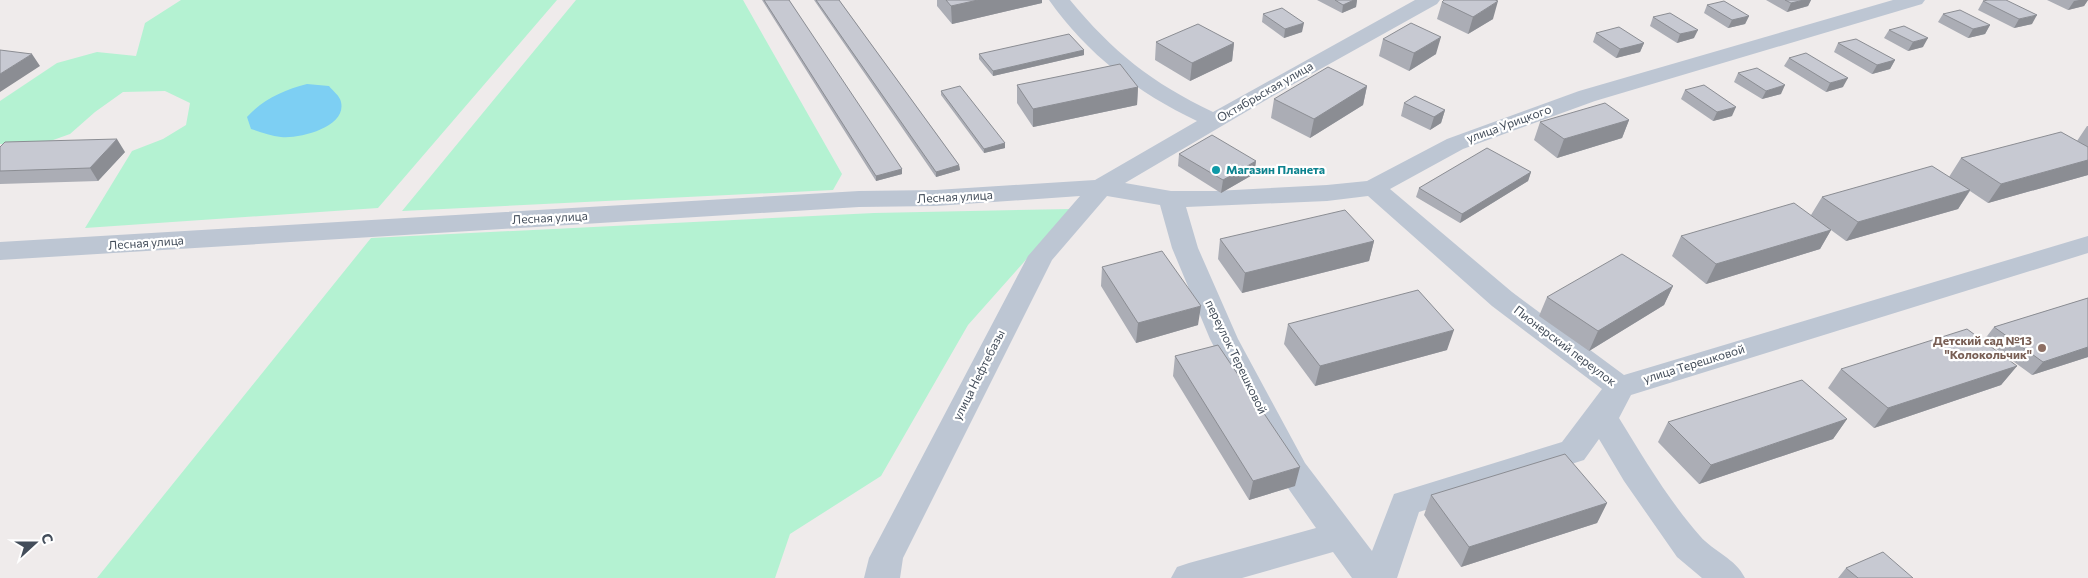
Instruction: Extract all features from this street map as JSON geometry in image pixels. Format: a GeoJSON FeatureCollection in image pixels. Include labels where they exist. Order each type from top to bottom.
{"type":"FeatureCollection","features":[{"type":"Feature","properties":{"kind":"street"},"geometry":{"type":"LineString","coordinates":[[1059,0],[1084,30],[1131,74],[1179,104],[1215,122]]}},
{"type":"Feature","properties":{"kind":"street","name":"Октябрьская улица"},"geometry":{"type":"LineString","coordinates":[[1101,188],[1282,81],[1430,0]]}},
{"type":"Feature","properties":{"kind":"street","name":"улица Урицкого"},"geometry":{"type":"LineString","coordinates":[[1101,188],[1171,199],[1327,193],[1373,188],[1455,144],[1587,96],[1915,0]]}},
{"type":"Feature","properties":{"kind":"street","name":"Лесная улица"},"geometry":{"type":"LineString","coordinates":[[0,251],[859,199],[946,198],[1101,188]]}},
{"type":"Feature","properties":{"kind":"street","name":"улица Нефтебазы"},"geometry":{"type":"LineString","coordinates":[[882,578],[886,558],[1041,256],[1101,188]]}},
{"type":"Feature","properties":{"kind":"street","name":"Пионерский переулок"},"geometry":{"type":"LineString","coordinates":[[1373,188],[1502,299],[1620,387],[1603,418],[1635,472],[1689,547],[1726,578]]}},
{"type":"Feature","properties":{"kind":"street","name":"переулок Терешковой"},"geometry":{"type":"LineString","coordinates":[[1171,199],[1185,248],[1224,339],[1294,472],[1372,578]]}},
{"type":"Feature","properties":{"kind":"street","name":"улица Терешковой"},"geometry":{"type":"LineString","coordinates":[[1620,387],[2088,244]]}},
{"type":"Feature","properties":{"kind":"street"},"geometry":{"type":"LineString","coordinates":[[1379,578],[1406,503],[1573,451],[1620,387]]}},
{"type":"Feature","properties":{"kind":"street"},"geometry":{"type":"LineString","coordinates":[[1189,578],[1340,536]]}},
{"type":"Feature","properties":{"kind":"green space"},"geometry":{"type":"Polygon","coordinates":[[[181,0],[557,0],[378,208],[85,228],[132,151],[163,139],[186,125],[190,103],[165,91],[123,92],[95,112],[70,134],[42,144],[0,144],[0,101],[57,63],[97,52],[136,56],[145,23],[181,0]]]}},
{"type":"Feature","properties":{"kind":"green space"},"geometry":{"type":"Polygon","coordinates":[[[576,0],[743,0],[842,174],[833,190],[402,211],[576,0]]]}},
{"type":"Feature","properties":{"kind":"green space"},"geometry":{"type":"Polygon","coordinates":[[[1071,209],[968,325],[881,476],[790,534],[775,578],[97,578],[371,238],[874,213],[1071,209]]]}},
{"type":"Feature","properties":{"kind":"water"},"geometry":{"type":"Polygon","coordinates":[[[307,84],[329,86],[339,98],[341,111],[330,125],[310,133],[289,137],[274,136],[251,129],[247,117],[260,105],[282,92],[307,84]]]}},
{"type":"Feature","properties":{"kind":"building"},"geometry":{"type":"Polygon","coordinates":[[[764,0],[789,0],[902,169],[876,176],[764,0]]]}},
{"type":"Feature","properties":{"kind":"building"},"geometry":{"type":"Polygon","coordinates":[[[816,0],[839,0],[959,165],[936,172],[816,0]]]}},
{"type":"Feature","properties":{"kind":"building"},"geometry":{"type":"Polygon","coordinates":[[[946,0],[978,0],[951,6],[946,0]]]}},
{"type":"Feature","properties":{"kind":"building"},"geometry":{"type":"Polygon","coordinates":[[[1335,0],[1354,0],[1343,5],[1335,0]]]}},
{"type":"Feature","properties":{"kind":"building"},"geometry":{"type":"Polygon","coordinates":[[[1444,0],[1498,1],[1473,17],[1442,2],[1444,0]]]}},
{"type":"Feature","properties":{"kind":"building"},"geometry":{"type":"Polygon","coordinates":[[[1785,0],[1804,0],[1791,3],[1785,0]]]}},
{"type":"Feature","properties":{"kind":"building"},"geometry":{"type":"Polygon","coordinates":[[[2006,0],[2037,15],[2019,19],[1983,1],[2006,0]]]}},
{"type":"Feature","properties":{"kind":"building"},"geometry":{"type":"Polygon","coordinates":[[[1724,1],[1749,16],[1732,20],[1707,5],[1724,1]]]}},
{"type":"Feature","properties":{"kind":"building"},"geometry":{"type":"Polygon","coordinates":[[[1282,8],[1304,23],[1285,29],[1263,14],[1282,8]]]}},
{"type":"Feature","properties":{"kind":"building"},"geometry":{"type":"Polygon","coordinates":[[[1960,10],[1990,25],[1973,29],[1943,14],[1960,10]]]}},
{"type":"Feature","properties":{"kind":"building"},"geometry":{"type":"Polygon","coordinates":[[[1670,13],[1698,30],[1680,34],[1653,17],[1670,13]]]}},
{"type":"Feature","properties":{"kind":"building"},"geometry":{"type":"Polygon","coordinates":[[[1411,23],[1441,37],[1414,53],[1383,39],[1411,23]]]}},
{"type":"Feature","properties":{"kind":"building"},"geometry":{"type":"Polygon","coordinates":[[[1198,24],[1234,43],[1192,63],[1156,42],[1198,24]]]}},
{"type":"Feature","properties":{"kind":"building"},"geometry":{"type":"Polygon","coordinates":[[[1904,26],[1928,38],[1913,42],[1889,30],[1904,26]]]}},
{"type":"Feature","properties":{"kind":"building"},"geometry":{"type":"Polygon","coordinates":[[[1619,27],[1644,43],[1620,49],[1596,33],[1619,27]]]}},
{"type":"Feature","properties":{"kind":"building"},"geometry":{"type":"Polygon","coordinates":[[[1069,34],[1084,50],[993,71],[979,54],[1069,34]]]}},
{"type":"Feature","properties":{"kind":"building"},"geometry":{"type":"Polygon","coordinates":[[[1856,39],[1895,60],[1877,65],[1838,43],[1856,39]]]}},
{"type":"Feature","properties":{"kind":"building"},"geometry":{"type":"Polygon","coordinates":[[[0,50],[32,54],[0,74],[0,50]]]}},
{"type":"Feature","properties":{"kind":"building"},"geometry":{"type":"Polygon","coordinates":[[[1806,53],[1848,78],[1830,83],[1789,58],[1806,53]]]}},
{"type":"Feature","properties":{"kind":"building"},"geometry":{"type":"Polygon","coordinates":[[[1120,64],[1138,87],[1033,109],[1017,85],[1120,64]]]}},
{"type":"Feature","properties":{"kind":"building"},"geometry":{"type":"Polygon","coordinates":[[[1328,67],[1367,86],[1314,119],[1274,99],[1328,67]]]}},
{"type":"Feature","properties":{"kind":"building"},"geometry":{"type":"Polygon","coordinates":[[[1757,68],[1785,85],[1766,91],[1738,73],[1757,68]]]}},
{"type":"Feature","properties":{"kind":"building"},"geometry":{"type":"Polygon","coordinates":[[[1704,85],[1736,107],[1717,112],[1685,90],[1704,85]]]}},
{"type":"Feature","properties":{"kind":"building"},"geometry":{"type":"Polygon","coordinates":[[[960,86],[1005,143],[984,149],[941,91],[960,86]]]}},
{"type":"Feature","properties":{"kind":"building"},"geometry":{"type":"Polygon","coordinates":[[[1415,96],[1445,110],[1434,117],[1404,103],[1415,96]]]}},
{"type":"Feature","properties":{"kind":"building"},"geometry":{"type":"Polygon","coordinates":[[[1605,103],[1629,120],[1564,139],[1540,122],[1605,103]]]}},
{"type":"Feature","properties":{"kind":"building"},"geometry":{"type":"Polygon","coordinates":[[[2061,132],[2088,147],[2088,160],[2001,184],[1961,158],[2061,132]]]}},
{"type":"Feature","properties":{"kind":"building"},"geometry":{"type":"Polygon","coordinates":[[[1212,135],[1256,161],[1223,180],[1179,154],[1212,135]]]}},
{"type":"Feature","properties":{"kind":"building"},"geometry":{"type":"Polygon","coordinates":[[[117,139],[90,168],[0,171],[0,147],[5,142],[117,139]]]}},
{"type":"Feature","properties":{"kind":"building"},"geometry":{"type":"Polygon","coordinates":[[[1487,148],[1531,172],[1462,214],[1419,188],[1487,148]]]}},
{"type":"Feature","properties":{"kind":"building"},"geometry":{"type":"Polygon","coordinates":[[[1932,166],[1970,190],[1858,222],[1822,197],[1932,166]]]}},
{"type":"Feature","properties":{"kind":"building"},"geometry":{"type":"Polygon","coordinates":[[[1794,203],[1831,230],[1716,264],[1681,236],[1794,203]]]}},
{"type":"Feature","properties":{"kind":"building"},"geometry":{"type":"Polygon","coordinates":[[[1345,210],[1374,241],[1245,273],[1220,239],[1345,210]]]}},
{"type":"Feature","properties":{"kind":"building"},"geometry":{"type":"Polygon","coordinates":[[[1162,251],[1201,306],[1138,323],[1102,267],[1162,251]]]}},
{"type":"Feature","properties":{"kind":"building"},"geometry":{"type":"Polygon","coordinates":[[[1622,254],[1673,286],[1598,331],[1547,297],[1622,254]]]}},
{"type":"Feature","properties":{"kind":"building"},"geometry":{"type":"Polygon","coordinates":[[[1418,290],[1454,330],[1320,366],[1288,324],[1418,290]]]}},
{"type":"Feature","properties":{"kind":"building","name":"Детский сад №13 \"Колокольчик\""},"geometry":{"type":"Polygon","coordinates":[[[2088,298],[2088,347],[2043,362],[1994,327],[2088,298]]]}},
{"type":"Feature","properties":{"kind":"building"},"geometry":{"type":"Polygon","coordinates":[[[1967,329],[2017,366],[1888,408],[1841,369],[1967,329]]]}},
{"type":"Feature","properties":{"kind":"building"},"geometry":{"type":"Polygon","coordinates":[[[1218,345],[1300,467],[1253,481],[1175,356],[1218,345]]]}},
{"type":"Feature","properties":{"kind":"building"},"geometry":{"type":"Polygon","coordinates":[[[1802,380],[1847,419],[1711,465],[1668,422],[1802,380]]]}},
{"type":"Feature","properties":{"kind":"building"},"geometry":{"type":"Polygon","coordinates":[[[1565,454],[1607,503],[1469,547],[1431,495],[1565,454]]]}},
{"type":"Feature","properties":{"kind":"building"},"geometry":{"type":"Polygon","coordinates":[[[1883,552],[1913,578],[1858,578],[1846,568],[1883,552]]]}},
{"type":"Feature","properties":{"kind":"place","name":"Магазин Планета"},"geometry":{"type":"Point","coordinates":[1216,170]}},
{"type":"Feature","properties":{"kind":"place","name":"Детский сад №13 \"Колокольчик\""},"geometry":{"type":"Point","coordinates":[2042,348]}}]}
